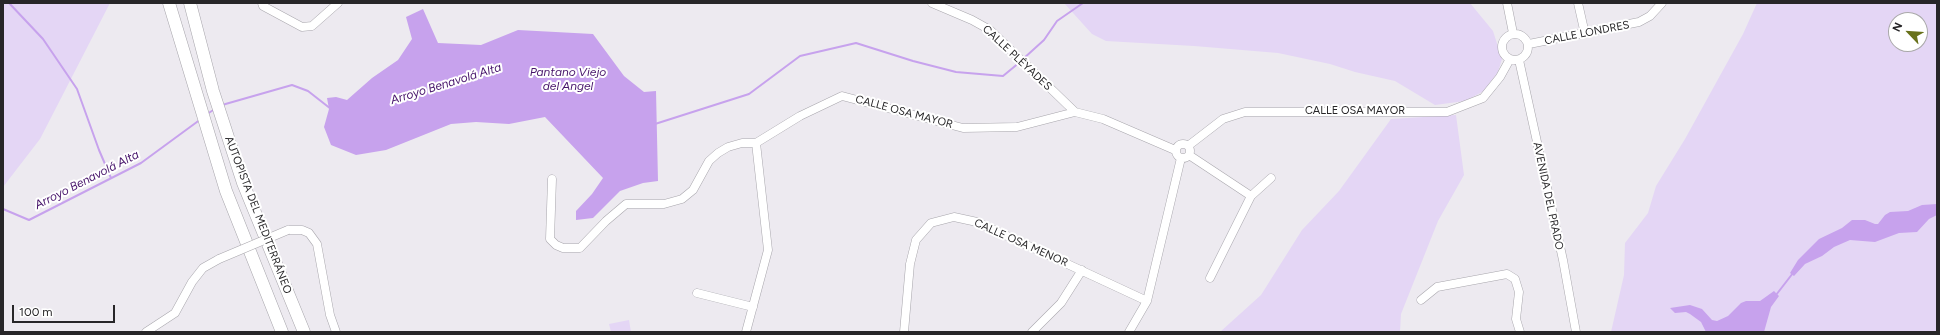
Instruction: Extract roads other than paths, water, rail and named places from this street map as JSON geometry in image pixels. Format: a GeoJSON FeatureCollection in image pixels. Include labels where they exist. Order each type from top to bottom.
{"type":"FeatureCollection","features":[{"type":"Feature","properties":{"kind":"highway","name":"AUTOPISTA DEL MEDITERRÁNEO"},"geometry":{"type":"LineString","coordinates":[[169,3],[226,191],[282,332]]}},
{"type":"Feature","properties":{"kind":"highway","name":"AUTOPISTA DEL MEDITERRÁNEO"},"geometry":{"type":"LineString","coordinates":[[190,3],[213,91],[243,183],[304,332]]}},
{"type":"Feature","properties":{"kind":"street"},"geometry":{"type":"LineString","coordinates":[[262,3],[263,6],[302,27],[312,26],[338,3]]}},
{"type":"Feature","properties":{"kind":"street","name":"CALLE PLÉYADES"},"geometry":{"type":"LineString","coordinates":[[932,3],[972,20],[990,30],[1075,112]]}},
{"type":"Feature","properties":{"kind":"street"},"geometry":{"type":"LineString","coordinates":[[1507,3],[1513,33]]}},
{"type":"Feature","properties":{"kind":"street"},"geometry":{"type":"LineString","coordinates":[[1578,3],[1585,34]]}},
{"type":"Feature","properties":{"kind":"street","name":"CALLE LONDRES"},"geometry":{"type":"LineString","coordinates":[[1529,44],[1639,22],[1650,16],[1662,3]]}},
{"type":"Feature","properties":{"kind":"street"},"geometry":{"type":"LineString","coordinates":[[1513,33],[1523,36],[1529,44],[1525,57],[1519,60],[1510,59],[1502,51],[1504,40],[1513,33]]}},
{"type":"Feature","properties":{"kind":"street","name":"CALLE OSA MAYOR"},"geometry":{"type":"LineString","coordinates":[[1188,146],[1223,119],[1245,112],[1447,112],[1483,98],[1500,77],[1510,59]]}},
{"type":"Feature","properties":{"kind":"street","name":"AVENIDA DEL PRADO"},"geometry":{"type":"LineString","coordinates":[[1519,60],[1563,260],[1576,332]]}},
{"type":"Feature","properties":{"kind":"street","name":"CALLE OSA MAYOR"},"geometry":{"type":"LineString","coordinates":[[756,143],[800,116],[842,96],[963,128],[1017,127],[1075,112],[1103,119],[1176,150]]}},
{"type":"Feature","properties":{"kind":"street"},"geometry":{"type":"LineString","coordinates":[[552,179],[550,239],[556,245],[563,248],[580,248],[601,226],[626,204],[664,204],[682,199],[693,190],[709,162],[718,153],[728,147],[742,143],[756,143],[768,250],[746,332]]}},
{"type":"Feature","properties":{"kind":"street"},"geometry":{"type":"LineString","coordinates":[[1129,332],[1147,301],[1185,157],[1190,152],[1188,146],[1182,144],[1176,150],[1177,155],[1185,157],[1251,196]]}},
{"type":"Feature","properties":{"kind":"street"},"geometry":{"type":"LineString","coordinates":[[1210,278],[1251,196],[1271,178]]}},
{"type":"Feature","properties":{"kind":"street","name":"CALLE OSA MENOR"},"geometry":{"type":"LineString","coordinates":[[904,332],[910,264],[916,240],[931,223],[954,216],[977,222],[1147,301]]}},
{"type":"Feature","properties":{"kind":"street"},"geometry":{"type":"LineString","coordinates":[[146,332],[175,313],[192,282],[203,268],[219,259],[288,230],[295,229],[309,233],[317,244],[330,315],[336,332]]}},
{"type":"Feature","properties":{"kind":"street"},"geometry":{"type":"LineString","coordinates":[[1032,332],[1061,303],[1082,270]]}},
{"type":"Feature","properties":{"kind":"street"},"geometry":{"type":"LineString","coordinates":[[1421,300],[1436,287],[1507,274],[1515,279],[1519,292],[1516,319],[1520,332]]}},
{"type":"Feature","properties":{"kind":"street"},"geometry":{"type":"LineString","coordinates":[[697,293],[753,306]]}},
{"type":"Feature","properties":{"kind":"water","name":"Pantano Viejo del Angel"},"geometry":{"type":"Polygon","coordinates":[[[423,9],[438,43],[481,45],[518,30],[593,34],[624,76],[644,92],[656,91],[658,181],[643,183],[620,191],[593,218],[576,220],[576,211],[592,194],[603,178],[545,117],[509,124],[476,122],[451,124],[386,150],[356,155],[331,145],[324,127],[329,109],[327,98],[336,97],[347,100],[372,78],[398,60],[412,39],[406,17],[423,9]]]}},
{"type":"Feature","properties":{"kind":"water"},"geometry":{"type":"Polygon","coordinates":[[[1937,204],[1937,215],[1929,219],[1917,232],[1899,233],[1875,242],[1850,240],[1834,247],[1822,256],[1805,264],[1794,276],[1790,273],[1798,260],[1819,239],[1842,228],[1852,220],[1865,220],[1878,224],[1885,215],[1890,212],[1908,211],[1922,205],[1937,204]]]}},
{"type":"Feature","properties":{"kind":"water"},"geometry":{"type":"Polygon","coordinates":[[[1774,291],[1779,296],[1771,307],[1764,332],[1706,332],[1701,322],[1690,314],[1686,312],[1675,313],[1670,308],[1690,305],[1702,309],[1712,320],[1717,321],[1728,316],[1741,303],[1746,301],[1760,301],[1774,291]]]}},
{"type":"Feature","properties":{"kind":"waterway"},"geometry":{"type":"LineString","coordinates":[[9,3],[43,39],[77,89],[99,150],[111,178]]}},
{"type":"Feature","properties":{"kind":"waterway"},"geometry":{"type":"LineString","coordinates":[[1023,59],[1044,40],[1057,21],[1083,3]]}},
{"type":"Feature","properties":{"kind":"waterway"},"geometry":{"type":"LineString","coordinates":[[655,124],[749,94],[800,56],[856,43],[913,61],[956,72],[1003,76],[1020,62]]}},
{"type":"Feature","properties":{"kind":"waterway","name":"Arroyo Benavolá Alta"},"geometry":{"type":"LineString","coordinates":[[222,105],[292,85],[308,91],[331,109]]}},
{"type":"Feature","properties":{"kind":"waterway","name":"Arroyo Benavolá Alta"},"geometry":{"type":"LineString","coordinates":[[207,114],[215,109]]}},
{"type":"Feature","properties":{"kind":"waterway","name":"Arroyo Benavolá Alta"},"geometry":{"type":"LineString","coordinates":[[3,209],[29,220],[141,163],[201,119]]}},
{"type":"Feature","properties":{"kind":"waterway"},"geometry":{"type":"LineString","coordinates":[[1776,295],[1793,273]]}}]}
